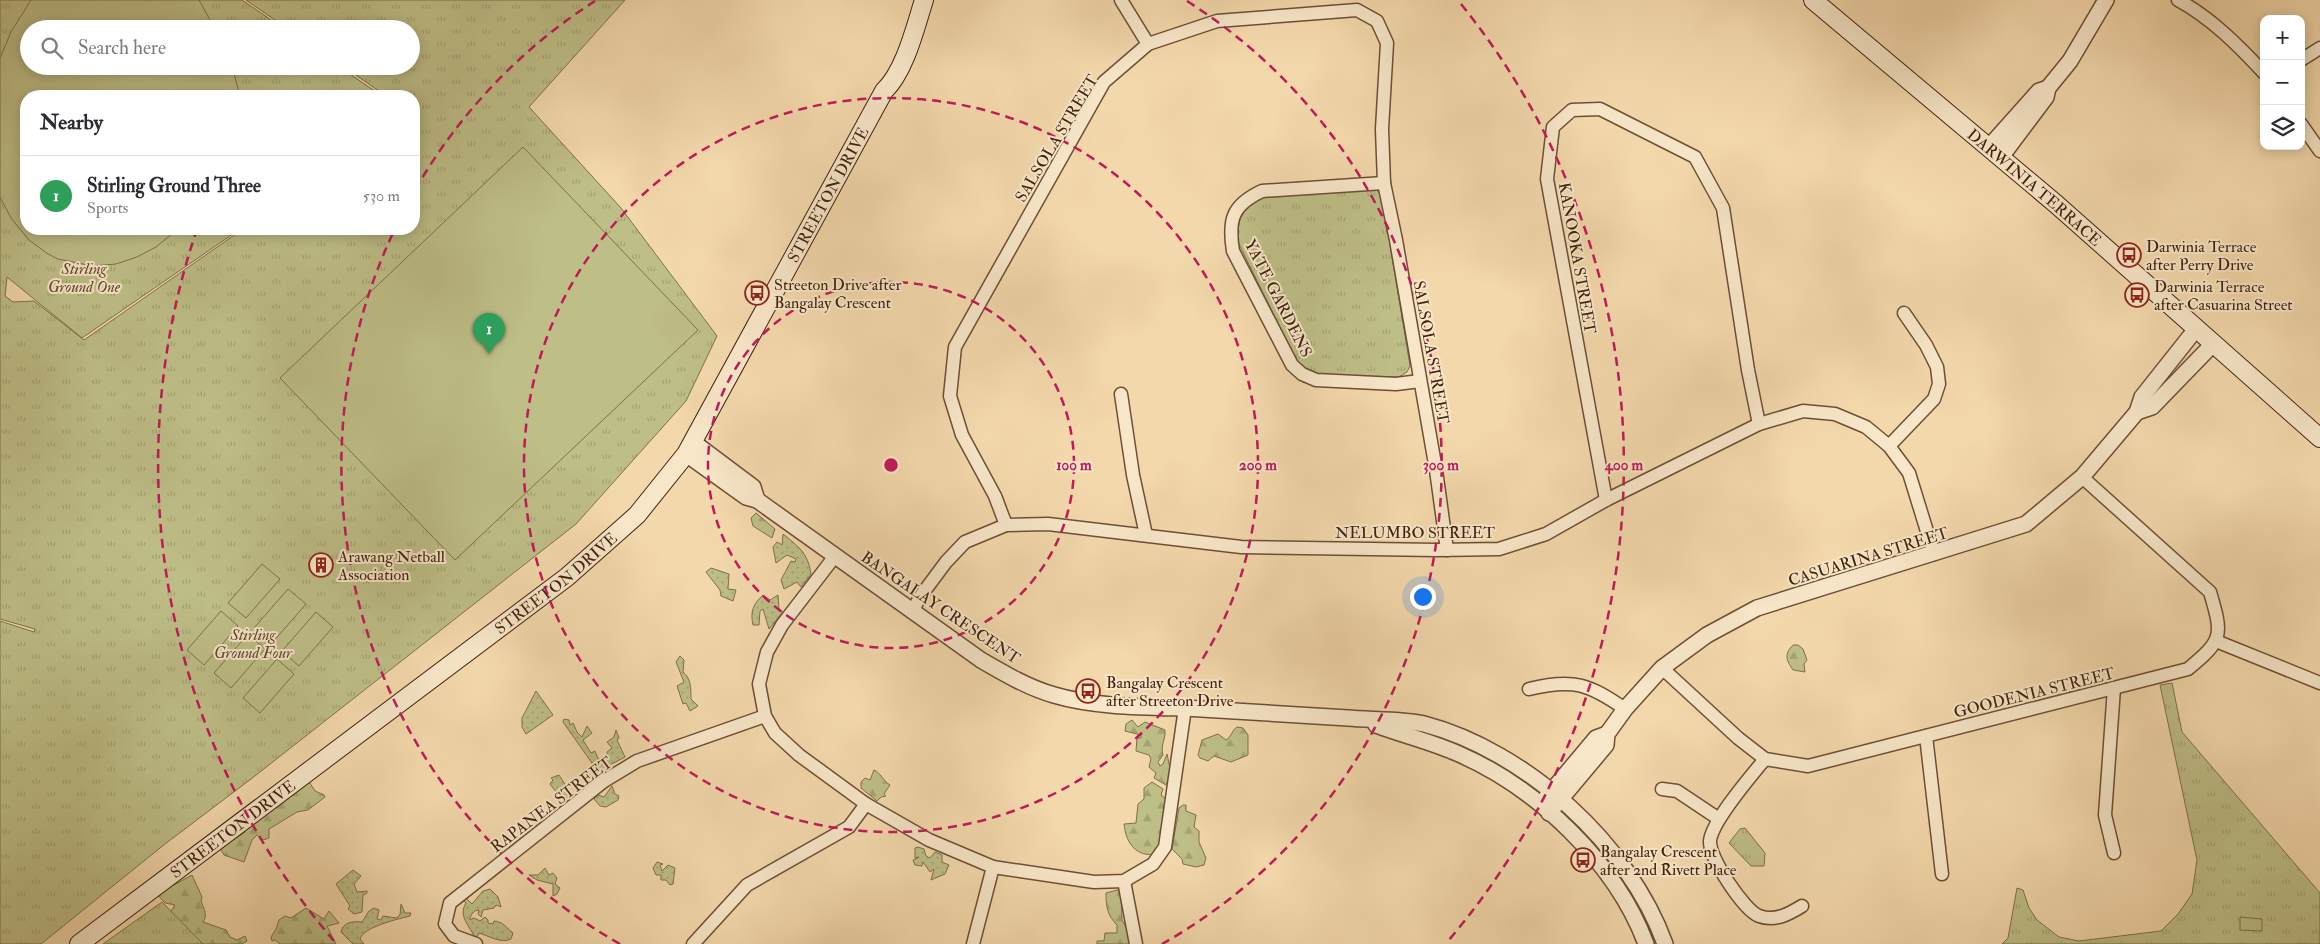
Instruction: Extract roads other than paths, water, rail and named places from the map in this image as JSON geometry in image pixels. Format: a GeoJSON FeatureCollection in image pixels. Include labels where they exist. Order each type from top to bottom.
{"type":"FeatureCollection","features":[{"type":"Feature","properties":{"kind":"main road","name":"STREETON DRIVE"},"geometry":{"type":"LineString","coordinates":[[884,91],[885,81],[914,0]]}},
{"type":"Feature","properties":{"kind":"main road","name":"STREETON DRIVE"},"geometry":{"type":"LineString","coordinates":[[79,944],[567,577],[637,515],[690,448],[884,91],[892,84],[924,0]]}},
{"type":"Feature","properties":{"kind":"main road","name":"DARWINIA TERRACE"},"geometry":{"type":"LineString","coordinates":[[1813,0],[2115,255],[2320,438]]}},
{"type":"Feature","properties":{"kind":"street"},"geometry":{"type":"LineString","coordinates":[[1121,0],[1148,44]]}},
{"type":"Feature","properties":{"kind":"street"},"geometry":{"type":"LineString","coordinates":[[1995,152],[2039,91],[2048,88],[2070,61],[2106,0]]}},
{"type":"Feature","properties":{"kind":"street"},"geometry":{"type":"LineString","coordinates":[[2178,0],[2198,11],[2244,51],[2260,69]]}},
{"type":"Feature","properties":{"kind":"street","name":"SALSOLA STREET"},"geometry":{"type":"LineString","coordinates":[[1006,525],[995,496],[962,435],[950,396],[955,347],[1104,82],[1148,44],[1217,21],[1358,10],[1377,21],[1386,43],[1382,129],[1384,183],[1396,240],[1436,470],[1447,550]]}},
{"type":"Feature","properties":{"kind":"street"},"geometry":{"type":"LineString","coordinates":[[2305,57],[2320,48]]}},
{"type":"Feature","properties":{"kind":"street","name":"KANOOKA STREET"},"geometry":{"type":"LineString","coordinates":[[1606,500],[1547,179],[1554,126],[1572,110],[1600,109],[1695,157],[1723,208],[1748,370],[1759,424]]}},
{"type":"Feature","properties":{"kind":"street"},"geometry":{"type":"LineString","coordinates":[[2305,130],[2320,151]]}},
{"type":"Feature","properties":{"kind":"street","name":"YATE GARDENS"},"geometry":{"type":"LineString","coordinates":[[1384,183],[1262,191],[1246,198],[1236,212],[1230,230],[1233,251],[1292,365],[1302,374],[1316,380],[1396,384],[1420,381]]}},
{"type":"Feature","properties":{"kind":"street"},"geometry":{"type":"LineString","coordinates":[[1889,446],[1934,399],[1939,384],[1937,367],[1926,345],[1904,313]]}},
{"type":"Feature","properties":{"kind":"street","name":"CASUARINA STREET"},"geometry":{"type":"LineString","coordinates":[[1544,809],[1606,745],[1607,734],[1662,668],[1707,635],[1757,608],[2026,524],[2082,477],[2137,412],[2142,397],[2196,329]]}},
{"type":"Feature","properties":{"kind":"street","name":"CASUARINA STREET"},"geometry":{"type":"LineString","coordinates":[[2137,412],[2152,407],[2213,344]]}},
{"type":"Feature","properties":{"kind":"street"},"geometry":{"type":"LineString","coordinates":[[1121,394],[1133,475],[1146,535]]}},
{"type":"Feature","properties":{"kind":"street","name":"NELUMBO STREET"},"geometry":{"type":"LineString","coordinates":[[912,612],[920,597],[946,562],[965,542],[1006,525],[1048,524],[1241,547],[1499,549],[1546,534],[1606,500],[1759,424],[1803,410],[1835,414],[1866,427],[1889,446],[1909,474],[1934,554]]}},
{"type":"Feature","properties":{"kind":"street","name":"BANGALAY CRESCENT"},"geometry":{"type":"LineString","coordinates":[[690,448],[746,497],[757,500],[982,660],[1012,678],[1054,695],[1147,707],[1422,723],[1497,754],[1556,796],[1583,820],[1638,887],[1665,944]]}},
{"type":"Feature","properties":{"kind":"street"},"geometry":{"type":"LineString","coordinates":[[2082,477],[2210,592],[2217,617],[2216,641],[2320,683]]}},
{"type":"Feature","properties":{"kind":"street"},"geometry":{"type":"LineString","coordinates":[[835,556],[800,599],[767,652],[759,684],[765,716],[775,733],[799,755],[866,804],[929,840],[993,867],[1094,882],[1124,881],[1153,864],[1165,847],[1185,708]]}},
{"type":"Feature","properties":{"kind":"street","name":"GOODENIA STREET"},"geometry":{"type":"LineString","coordinates":[[1662,668],[1738,738],[1765,759],[1808,766],[2188,669],[2212,649],[2216,641]]}},
{"type":"Feature","properties":{"kind":"street"},"geometry":{"type":"LineString","coordinates":[[1529,689],[1555,683],[1580,684],[1605,696],[1626,710]]}},
{"type":"Feature","properties":{"kind":"street"},"geometry":{"type":"LineString","coordinates":[[2114,688],[2106,815],[2114,853]]}},
{"type":"Feature","properties":{"kind":"street","name":"RAPANEA STREET"},"geometry":{"type":"LineString","coordinates":[[476,944],[454,936],[445,924],[450,903],[604,781],[637,761],[765,716]]}},
{"type":"Feature","properties":{"kind":"street","name":"BANGALAY CRESCENT"},"geometry":{"type":"LineString","coordinates":[[1361,719],[1458,753],[1494,773],[1544,809],[1568,828],[1595,859],[1628,906],[1646,944]]}},
{"type":"Feature","properties":{"kind":"street"},"geometry":{"type":"LineString","coordinates":[[1926,736],[1942,874]]}},
{"type":"Feature","properties":{"kind":"street"},"geometry":{"type":"LineString","coordinates":[[1765,759],[1719,819],[1710,841],[1714,860],[1748,909],[1760,917],[1783,917],[1802,906]]}},
{"type":"Feature","properties":{"kind":"street"},"geometry":{"type":"LineString","coordinates":[[1662,789],[1677,790],[1719,819]]}},
{"type":"Feature","properties":{"kind":"street"},"geometry":{"type":"LineString","coordinates":[[693,944],[748,885],[849,827],[866,804]]}},
{"type":"Feature","properties":{"kind":"street"},"geometry":{"type":"LineString","coordinates":[[973,944],[993,867]]}},
{"type":"Feature","properties":{"kind":"street"},"geometry":{"type":"LineString","coordinates":[[1124,881],[1136,944]]}},
{"type":"Feature","properties":{"kind":"place","name":"Darwinia Terrace after Perry Drive"},"geometry":{"type":"Point","coordinates":[2129,255]}},
{"type":"Feature","properties":{"kind":"place","name":"Streeton Drive after Bangalay Crescent"},"geometry":{"type":"Point","coordinates":[757,293]}},
{"type":"Feature","properties":{"kind":"place","name":"Darwinia Terrace after Casuarina Street"},"geometry":{"type":"Point","coordinates":[2137,295]}},
{"type":"Feature","properties":{"kind":"place","name":"Stirling Ground Three"},"geometry":{"type":"Point","coordinates":[489,354]}},
{"type":"Feature","properties":{"kind":"place","name":"Arawang Netball Association"},"geometry":{"type":"Point","coordinates":[321,565]}},
{"type":"Feature","properties":{"kind":"place","name":"Bangalay Crescent after Streeton Drive"},"geometry":{"type":"Point","coordinates":[1088,691]}},
{"type":"Feature","properties":{"kind":"place","name":"Bangalay Crescent after 2nd Rivett Place"},"geometry":{"type":"Point","coordinates":[1583,860]}},
{"type":"Feature","properties":{"kind":"park label","name":"Stirling Ground One"},"geometry":{"type":"Point","coordinates":[84,277]}},
{"type":"Feature","properties":{"kind":"park label","name":"Stirling Ground Four"},"geometry":{"type":"Point","coordinates":[253,643]}}]}
